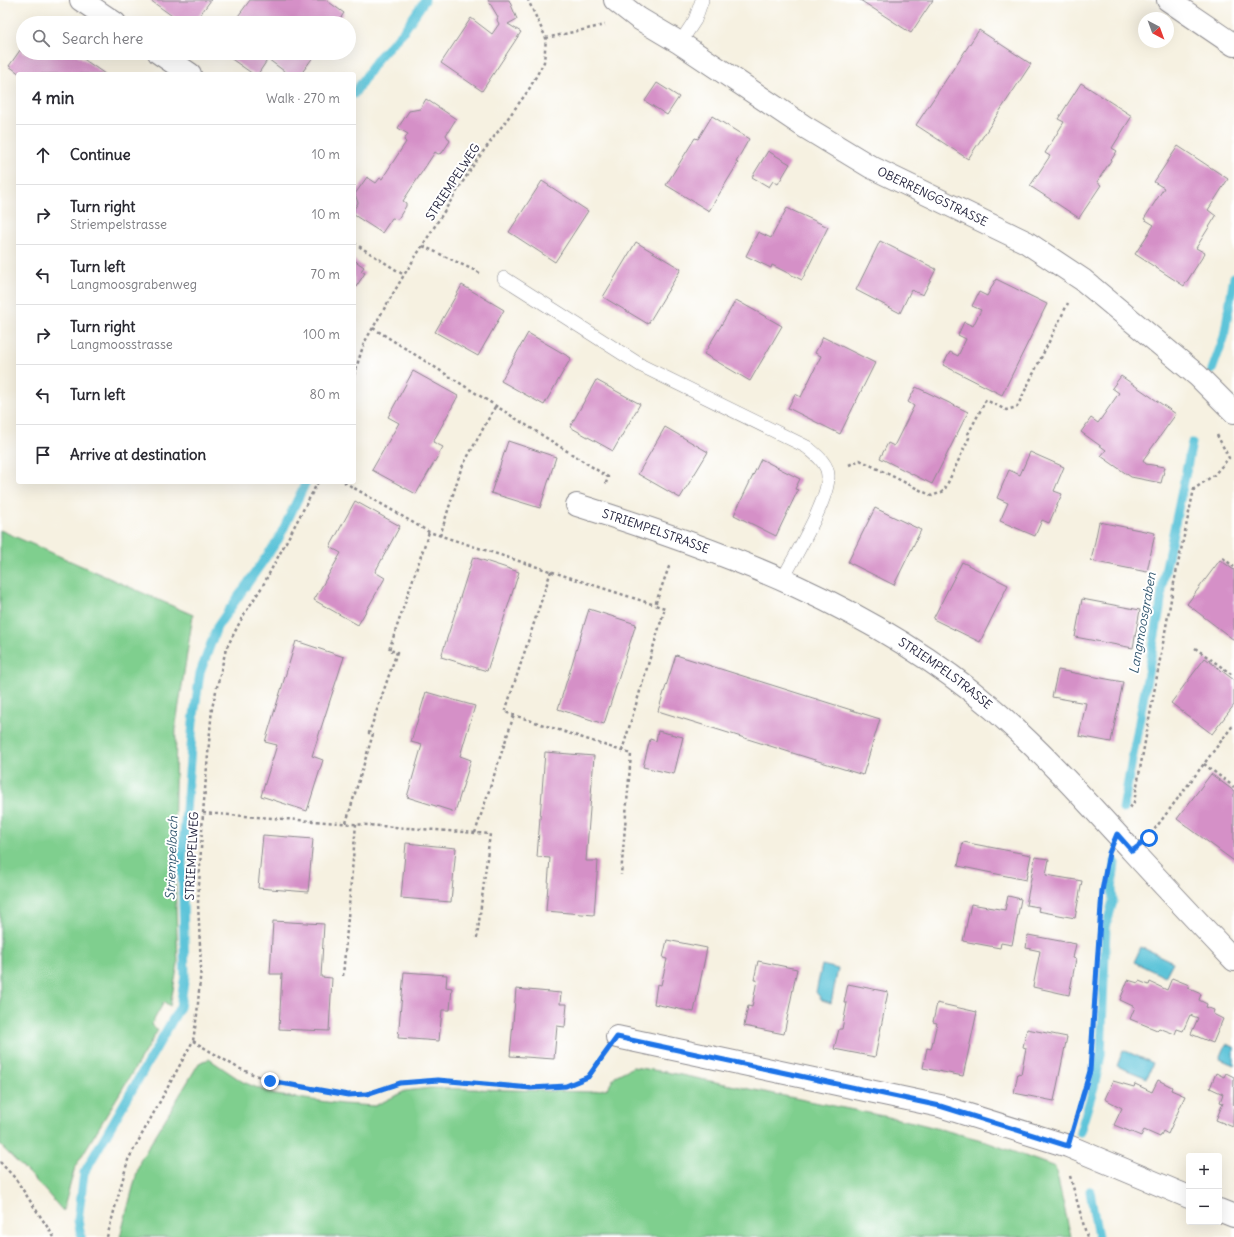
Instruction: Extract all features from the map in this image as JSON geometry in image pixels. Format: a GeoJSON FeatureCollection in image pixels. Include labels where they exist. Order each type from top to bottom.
{"type":"FeatureCollection","features":[{"type":"Feature","properties":{"kind":"street"},"geometry":{"type":"LineString","coordinates":[[81,0],[105,16]]}},
{"type":"Feature","properties":{"kind":"street","name":"OBERRENGGSTRASSE"},"geometry":{"type":"LineString","coordinates":[[615,0],[638,18],[680,43],[805,127],[871,167],[1026,242],[1083,280],[1198,376],[1218,398],[1234,412]]}},
{"type":"Feature","properties":{"kind":"street"},"geometry":{"type":"LineString","coordinates":[[1168,0],[1234,45]]}},
{"type":"Feature","properties":{"kind":"street"},"geometry":{"type":"LineString","coordinates":[[169,60],[187,72]]}},
{"type":"Feature","properties":{"kind":"street","name":"STRIEMPELSTRASSE"},"geometry":{"type":"LineString","coordinates":[[587,508],[687,542],[783,580],[859,617],[934,664],[992,708],[1052,764],[1234,960]]}},
{"type":"Feature","properties":{"kind":"street"},"geometry":{"type":"LineString","coordinates":[[617,1037],[940,1106],[1068,1146],[1186,1196]]}},
{"type":"Feature","properties":{"kind":"street"},"geometry":{"type":"LineString","coordinates":[[1222,1211],[1234,1216]]}},
{"type":"Feature","properties":{"kind":"lane"},"geometry":{"type":"LineString","coordinates":[[680,43],[695,20],[702,0]]}},
{"type":"Feature","properties":{"kind":"lane"},"geometry":{"type":"LineString","coordinates":[[504,278],[642,366],[807,447],[821,459],[828,474],[826,494],[783,580]]}},
{"type":"Feature","properties":{"kind":"path"},"geometry":{"type":"LineString","coordinates":[[528,0],[546,38],[638,18]]}},
{"type":"Feature","properties":{"kind":"path","name":"STRIEMPELWEG"},"geometry":{"type":"LineString","coordinates":[[356,368],[364,343],[404,275],[474,164],[528,91],[544,62],[546,38]]}},
{"type":"Feature","properties":{"kind":"path"},"geometry":{"type":"LineString","coordinates":[[356,244],[404,275]]}},
{"type":"Feature","properties":{"kind":"path"},"geometry":{"type":"LineString","coordinates":[[423,246],[491,279],[504,278]]}},
{"type":"Feature","properties":{"kind":"path"},"geometry":{"type":"LineString","coordinates":[[868,464],[932,496],[944,491],[969,438],[968,434],[986,400],[1006,410],[1017,407],[1065,310]]}},
{"type":"Feature","properties":{"kind":"path"},"geometry":{"type":"LineString","coordinates":[[374,328],[608,477],[587,508]]}},
{"type":"Feature","properties":{"kind":"path"},"geometry":{"type":"LineString","coordinates":[[1087,1237],[1070,1178],[1068,1146],[1090,1071],[1102,891],[1109,853],[1124,816],[1134,802],[1174,583],[1194,490],[1214,475],[1229,458],[1208,416],[1218,398]]}},
{"type":"Feature","properties":{"kind":"path"},"geometry":{"type":"LineString","coordinates":[[440,536],[461,469],[496,405]]}},
{"type":"Feature","properties":{"kind":"path","name":"STRIEMPELWEG"},"geometry":{"type":"LineString","coordinates":[[107,1237],[128,1160],[193,1041],[198,1015],[201,967],[198,903],[203,813],[212,708],[226,649],[243,616],[262,587],[317,484]]}},
{"type":"Feature","properties":{"kind":"path"},"geometry":{"type":"LineString","coordinates":[[347,484],[429,532],[665,608],[622,751]]}},
{"type":"Feature","properties":{"kind":"path"},"geometry":{"type":"LineString","coordinates":[[346,823],[372,734],[369,733],[397,652],[389,650],[429,532]]}},
{"type":"Feature","properties":{"kind":"path"},"geometry":{"type":"LineString","coordinates":[[1223,558],[1234,567]]}},
{"type":"Feature","properties":{"kind":"path"},"geometry":{"type":"LineString","coordinates":[[656,605],[670,563]]}},
{"type":"Feature","properties":{"kind":"path"},"geometry":{"type":"LineString","coordinates":[[551,571],[505,712],[631,754],[621,875]]}},
{"type":"Feature","properties":{"kind":"path"},"geometry":{"type":"LineString","coordinates":[[1195,648],[1234,676]]}},
{"type":"Feature","properties":{"kind":"path"},"geometry":{"type":"LineString","coordinates":[[475,833],[514,715]]}},
{"type":"Feature","properties":{"kind":"path"},"geometry":{"type":"LineString","coordinates":[[1132,851],[1149,838],[1234,724]]}},
{"type":"Feature","properties":{"kind":"path"},"geometry":{"type":"LineString","coordinates":[[1204,764],[1234,787]]}},
{"type":"Feature","properties":{"kind":"path"},"geometry":{"type":"LineString","coordinates":[[203,813],[490,834],[477,938]]}},
{"type":"Feature","properties":{"kind":"path"},"geometry":{"type":"LineString","coordinates":[[343,976],[356,824]]}},
{"type":"Feature","properties":{"kind":"path"},"geometry":{"type":"LineString","coordinates":[[193,1041],[238,1068],[270,1081],[348,1095],[367,1094],[400,1083],[438,1080],[531,1088],[566,1086],[588,1077],[617,1037]]}},
{"type":"Feature","properties":{"kind":"path"},"geometry":{"type":"LineString","coordinates":[[0,1162],[15,1178],[54,1237]]}},
{"type":"Feature","properties":{"kind":"green space"},"geometry":{"type":"Polygon","coordinates":[[[0,530],[193,615],[176,724],[174,854],[178,964],[170,1006],[164,1002],[151,1025],[158,1030],[75,1167],[63,1211],[41,1186],[0,1145],[0,530]]]}},
{"type":"Feature","properties":{"kind":"green space"},"geometry":{"type":"Polygon","coordinates":[[[209,1059],[243,1082],[275,1095],[342,1104],[375,1106],[405,1091],[430,1088],[592,1092],[608,1088],[615,1076],[633,1067],[666,1072],[913,1122],[978,1139],[1055,1167],[1071,1237],[120,1237],[140,1161],[199,1063],[209,1059]]]}},
{"type":"Feature","properties":{"kind":"water"},"geometry":{"type":"Polygon","coordinates":[[[1141,947],[1173,962],[1165,977],[1134,962],[1141,947]]]}},
{"type":"Feature","properties":{"kind":"water"},"geometry":{"type":"Polygon","coordinates":[[[822,965],[838,969],[831,1003],[822,1000],[816,992],[822,965]]]}},
{"type":"Feature","properties":{"kind":"water"},"geometry":{"type":"Polygon","coordinates":[[[1226,1044],[1234,1047],[1234,1065],[1220,1059],[1226,1044]]]}},
{"type":"Feature","properties":{"kind":"water"},"geometry":{"type":"Polygon","coordinates":[[[1123,1050],[1153,1063],[1147,1078],[1117,1066],[1123,1050]]]}},
{"type":"Feature","properties":{"kind":"building"},"geometry":{"type":"Polygon","coordinates":[[[150,0],[211,0],[199,16],[172,16],[150,0]]]}},
{"type":"Feature","properties":{"kind":"building"},"geometry":{"type":"Polygon","coordinates":[[[250,0],[326,0],[344,13],[342,16],[238,16],[250,0]]]}},
{"type":"Feature","properties":{"kind":"building"},"geometry":{"type":"Polygon","coordinates":[[[488,0],[509,0],[517,19],[508,24],[521,32],[482,91],[441,63],[471,18],[492,34],[499,24],[497,20],[498,17],[488,0]]]}},
{"type":"Feature","properties":{"kind":"building"},"geometry":{"type":"Polygon","coordinates":[[[860,0],[933,0],[911,33],[860,0]]]}},
{"type":"Feature","properties":{"kind":"building"},"geometry":{"type":"Polygon","coordinates":[[[979,30],[1031,64],[968,159],[916,125],[979,30]]]}},
{"type":"Feature","properties":{"kind":"building"},"geometry":{"type":"Polygon","coordinates":[[[16,56],[16,60],[85,60],[102,72],[17,72],[9,66],[16,56]]]}},
{"type":"Feature","properties":{"kind":"building"},"geometry":{"type":"Polygon","coordinates":[[[233,60],[267,60],[259,72],[250,72],[233,60]]]}},
{"type":"Feature","properties":{"kind":"building"},"geometry":{"type":"Polygon","coordinates":[[[269,60],[311,60],[302,72],[285,72],[269,60]]]}},
{"type":"Feature","properties":{"kind":"building"},"geometry":{"type":"Polygon","coordinates":[[[657,83],[679,97],[667,115],[645,101],[657,83]]]}},
{"type":"Feature","properties":{"kind":"building"},"geometry":{"type":"Polygon","coordinates":[[[1081,83],[1132,116],[1112,148],[1117,151],[1097,182],[1101,185],[1079,218],[1030,186],[1050,156],[1045,153],[1064,122],[1058,119],[1081,83]]]}},
{"type":"Feature","properties":{"kind":"building"},"geometry":{"type":"Polygon","coordinates":[[[426,99],[456,119],[446,135],[450,141],[442,153],[438,154],[435,152],[403,201],[406,203],[406,206],[398,219],[392,218],[382,233],[356,216],[356,206],[358,203],[356,193],[367,177],[376,183],[380,178],[382,179],[406,142],[404,140],[408,134],[398,128],[409,111],[420,109],[426,99]]]}},
{"type":"Feature","properties":{"kind":"building"},"geometry":{"type":"Polygon","coordinates":[[[712,116],[749,139],[736,162],[738,163],[709,211],[666,185],[695,138],[698,139],[712,116]]]}},
{"type":"Feature","properties":{"kind":"building"},"geometry":{"type":"Polygon","coordinates":[[[1178,146],[1228,179],[1208,210],[1216,216],[1196,248],[1205,253],[1184,286],[1135,254],[1154,225],[1144,219],[1164,188],[1154,182],[1178,146]]]}},
{"type":"Feature","properties":{"kind":"building"},"geometry":{"type":"Polygon","coordinates":[[[768,151],[790,164],[778,184],[773,181],[769,187],[752,177],[768,151]]]}},
{"type":"Feature","properties":{"kind":"building"},"geometry":{"type":"Polygon","coordinates":[[[542,181],[588,211],[555,262],[509,232],[542,181]]]}},
{"type":"Feature","properties":{"kind":"building"},"geometry":{"type":"Polygon","coordinates":[[[787,208],[828,227],[802,280],[772,265],[771,268],[746,256],[758,232],[771,238],[787,208]]]}},
{"type":"Feature","properties":{"kind":"building"},"geometry":{"type":"Polygon","coordinates":[[[880,241],[936,269],[923,295],[911,290],[900,313],[856,290],[880,241]]]}},
{"type":"Feature","properties":{"kind":"building"},"geometry":{"type":"Polygon","coordinates":[[[636,242],[681,269],[648,324],[603,297],[636,242]]]}},
{"type":"Feature","properties":{"kind":"building"},"geometry":{"type":"Polygon","coordinates":[[[356,261],[364,267],[361,271],[365,273],[356,287],[356,261]]]}},
{"type":"Feature","properties":{"kind":"building"},"geometry":{"type":"Polygon","coordinates":[[[996,279],[1047,304],[1002,395],[943,365],[950,352],[958,356],[966,339],[958,335],[964,322],[973,326],[981,310],[972,306],[979,292],[987,296],[996,279]]]}},
{"type":"Feature","properties":{"kind":"building"},"geometry":{"type":"Polygon","coordinates":[[[462,285],[504,310],[478,356],[435,332],[462,285]]]}},
{"type":"Feature","properties":{"kind":"building"},"geometry":{"type":"Polygon","coordinates":[[[736,300],[782,326],[750,381],[704,354],[736,300]]]}},
{"type":"Feature","properties":{"kind":"building"},"geometry":{"type":"Polygon","coordinates":[[[528,333],[571,358],[544,405],[501,381],[528,333]]]}},
{"type":"Feature","properties":{"kind":"building"},"geometry":{"type":"Polygon","coordinates":[[[823,337],[875,363],[840,434],[788,408],[795,394],[801,397],[821,356],[815,353],[823,337]]]}},
{"type":"Feature","properties":{"kind":"building"},"geometry":{"type":"Polygon","coordinates":[[[413,371],[458,396],[433,442],[443,447],[416,494],[372,470],[399,423],[388,417],[413,371]]]}},
{"type":"Feature","properties":{"kind":"building"},"geometry":{"type":"Polygon","coordinates":[[[1121,376],[1176,414],[1143,460],[1146,464],[1165,467],[1161,483],[1131,477],[1101,456],[1106,450],[1081,432],[1091,418],[1098,423],[1119,393],[1112,388],[1121,376]]]}},
{"type":"Feature","properties":{"kind":"building"},"geometry":{"type":"Polygon","coordinates":[[[596,380],[640,404],[613,451],[570,427],[596,380]]]}},
{"type":"Feature","properties":{"kind":"building"},"geometry":{"type":"Polygon","coordinates":[[[916,387],[968,412],[932,484],[880,458],[888,443],[894,446],[914,406],[908,402],[916,387]]]}},
{"type":"Feature","properties":{"kind":"building"},"geometry":{"type":"Polygon","coordinates":[[[665,427],[708,452],[680,498],[638,474],[665,427]]]}},
{"type":"Feature","properties":{"kind":"building"},"geometry":{"type":"Polygon","coordinates":[[[508,441],[556,457],[540,508],[491,493],[508,441]]]}},
{"type":"Feature","properties":{"kind":"building"},"geometry":{"type":"Polygon","coordinates":[[[1030,452],[1064,467],[1054,491],[1062,494],[1049,523],[1042,520],[1035,536],[1000,521],[1008,503],[997,498],[1009,470],[1020,475],[1030,452]]]}},
{"type":"Feature","properties":{"kind":"building"},"geometry":{"type":"Polygon","coordinates":[[[761,459],[800,479],[795,489],[798,490],[776,536],[734,515],[761,459]]]}},
{"type":"Feature","properties":{"kind":"building"},"geometry":{"type":"Polygon","coordinates":[[[355,501],[400,526],[375,572],[385,578],[358,625],[314,600],[341,553],[330,547],[355,501]]]}},
{"type":"Feature","properties":{"kind":"building"},"geometry":{"type":"Polygon","coordinates":[[[875,508],[921,530],[894,585],[848,562],[875,508]]]}},
{"type":"Feature","properties":{"kind":"building"},"geometry":{"type":"Polygon","coordinates":[[[1099,522],[1155,533],[1147,572],[1091,561],[1099,522]]]}},
{"type":"Feature","properties":{"kind":"building"},"geometry":{"type":"Polygon","coordinates":[[[473,557],[519,572],[487,671],[441,657],[473,557]]]}},
{"type":"Feature","properties":{"kind":"building"},"geometry":{"type":"Polygon","coordinates":[[[1220,560],[1234,570],[1234,640],[1187,604],[1220,560]]]}},
{"type":"Feature","properties":{"kind":"building"},"geometry":{"type":"Polygon","coordinates":[[[962,562],[1008,585],[980,642],[933,619],[962,562]]]}},
{"type":"Feature","properties":{"kind":"building"},"geometry":{"type":"Polygon","coordinates":[[[1082,599],[1140,610],[1133,648],[1075,637],[1082,599]]]}},
{"type":"Feature","properties":{"kind":"building"},"geometry":{"type":"Polygon","coordinates":[[[589,609],[636,624],[604,724],[558,709],[589,609]]]}},
{"type":"Feature","properties":{"kind":"building"},"geometry":{"type":"Polygon","coordinates":[[[296,641],[344,657],[312,756],[323,760],[307,811],[261,796],[277,745],[265,742],[296,641]]]}},
{"type":"Feature","properties":{"kind":"building"},"geometry":{"type":"Polygon","coordinates":[[[676,655],[880,719],[863,775],[658,711],[676,655]]]}},
{"type":"Feature","properties":{"kind":"building"},"geometry":{"type":"Polygon","coordinates":[[[1205,658],[1234,680],[1234,705],[1212,734],[1171,703],[1205,658]]]}},
{"type":"Feature","properties":{"kind":"building"},"geometry":{"type":"Polygon","coordinates":[[[1058,670],[1123,682],[1111,742],[1079,736],[1086,703],[1052,697],[1058,670]]]}},
{"type":"Feature","properties":{"kind":"building"},"geometry":{"type":"Polygon","coordinates":[[[426,692],[475,706],[460,756],[471,760],[455,812],[407,797],[422,745],[411,742],[426,692]]]}},
{"type":"Feature","properties":{"kind":"building"},"geometry":{"type":"Polygon","coordinates":[[[658,731],[683,737],[674,774],[643,767],[650,739],[656,741],[658,731]]]}},
{"type":"Feature","properties":{"kind":"building"},"geometry":{"type":"Polygon","coordinates":[[[545,752],[594,756],[586,861],[598,861],[594,915],[546,911],[550,858],[537,857],[545,752]]]}},
{"type":"Feature","properties":{"kind":"building"},"geometry":{"type":"Polygon","coordinates":[[[1211,774],[1234,791],[1234,861],[1177,819],[1211,774]]]}},
{"type":"Feature","properties":{"kind":"building"},"geometry":{"type":"Polygon","coordinates":[[[263,835],[313,839],[308,892],[258,888],[263,835]]]}},
{"type":"Feature","properties":{"kind":"building"},"geometry":{"type":"Polygon","coordinates":[[[963,842],[1031,855],[1026,880],[958,866],[963,842]]]}},
{"type":"Feature","properties":{"kind":"building"},"geometry":{"type":"Polygon","coordinates":[[[406,843],[456,848],[451,902],[401,898],[406,843]]]}},
{"type":"Feature","properties":{"kind":"building"},"geometry":{"type":"Polygon","coordinates":[[[1035,857],[1049,859],[1046,875],[1082,881],[1075,918],[1038,911],[1039,907],[1026,905],[1035,857]]]}},
{"type":"Feature","properties":{"kind":"building"},"geometry":{"type":"Polygon","coordinates":[[[1008,896],[1021,899],[1012,945],[1001,943],[1000,948],[963,941],[971,904],[1005,910],[1008,896]]]}},
{"type":"Feature","properties":{"kind":"building"},"geometry":{"type":"Polygon","coordinates":[[[273,921],[324,924],[321,977],[332,978],[329,1031],[279,1029],[282,974],[270,974],[273,921]]]}},
{"type":"Feature","properties":{"kind":"building"},"geometry":{"type":"Polygon","coordinates":[[[1028,935],[1076,944],[1073,958],[1076,959],[1069,995],[1033,987],[1040,951],[1026,948],[1028,935]]]}},
{"type":"Feature","properties":{"kind":"building"},"geometry":{"type":"Polygon","coordinates":[[[667,940],[707,948],[694,1012],[654,1004],[657,984],[661,985],[667,959],[663,958],[667,940]]]}},
{"type":"Feature","properties":{"kind":"building"},"geometry":{"type":"Polygon","coordinates":[[[758,961],[797,969],[784,1034],[744,1026],[748,1006],[752,1007],[757,980],[754,980],[758,961]]]}},
{"type":"Feature","properties":{"kind":"building"},"geometry":{"type":"Polygon","coordinates":[[[404,972],[447,975],[446,987],[452,988],[450,1010],[442,1010],[439,1041],[398,1038],[404,972]]]}},
{"type":"Feature","properties":{"kind":"building"},"geometry":{"type":"Polygon","coordinates":[[[1172,978],[1189,985],[1187,988],[1201,994],[1199,1000],[1207,1004],[1206,1007],[1214,1010],[1213,1014],[1223,1019],[1213,1043],[1191,1034],[1198,1018],[1190,1015],[1183,1031],[1177,1029],[1175,1034],[1159,1028],[1157,1030],[1130,1019],[1135,1007],[1120,1000],[1128,980],[1138,983],[1139,981],[1149,985],[1150,982],[1167,990],[1172,978]]]}},
{"type":"Feature","properties":{"kind":"building"},"geometry":{"type":"Polygon","coordinates":[[[848,984],[888,992],[875,1057],[834,1049],[839,1029],[842,1029],[847,1003],[844,1003],[848,984]]]}},
{"type":"Feature","properties":{"kind":"building"},"geometry":{"type":"Polygon","coordinates":[[[516,989],[561,993],[560,1004],[567,1004],[565,1027],[557,1026],[554,1059],[510,1056],[516,989]]]}},
{"type":"Feature","properties":{"kind":"building"},"geometry":{"type":"Polygon","coordinates":[[[937,1003],[977,1012],[963,1076],[923,1068],[927,1048],[931,1049],[937,1023],[933,1022],[937,1003]]]}},
{"type":"Feature","properties":{"kind":"building"},"geometry":{"type":"Polygon","coordinates":[[[1027,1029],[1067,1037],[1054,1101],[1014,1093],[1018,1073],[1021,1074],[1026,1048],[1023,1047],[1027,1029]]]}},
{"type":"Feature","properties":{"kind":"building"},"geometry":{"type":"Polygon","coordinates":[[[1216,1073],[1224,1077],[1226,1073],[1234,1077],[1233,1127],[1216,1120],[1223,1103],[1220,1102],[1223,1094],[1210,1088],[1216,1073]]]}},
{"type":"Feature","properties":{"kind":"building"},"geometry":{"type":"Polygon","coordinates":[[[1158,1080],[1172,1087],[1171,1090],[1185,1096],[1168,1134],[1163,1131],[1160,1137],[1144,1130],[1141,1136],[1114,1125],[1122,1108],[1105,1099],[1113,1081],[1134,1087],[1135,1084],[1152,1092],[1158,1080]]]}},
{"type":"Feature","properties":{"kind":"waterway"},"geometry":{"type":"LineString","coordinates":[[356,91],[378,58],[403,32],[425,0]]}},
{"type":"Feature","properties":{"kind":"waterway","name":"Langmoosgraben"},"geometry":{"type":"LineString","coordinates":[[1212,370],[1224,337],[1234,277]]}},
{"type":"Feature","properties":{"kind":"waterway","name":"Langmoosgraben"},"geometry":{"type":"LineString","coordinates":[[1123,809],[1160,608],[1163,581],[1192,443]]}},
{"type":"Feature","properties":{"kind":"waterway","name":"Striempelbach"},"geometry":{"type":"LineString","coordinates":[[81,1237],[78,1220],[84,1173],[180,1007],[185,976],[182,861],[193,722],[200,673],[217,627],[278,540],[305,484]]}},
{"type":"Feature","properties":{"kind":"waterway","name":"Langmoosgraben"},"geometry":{"type":"LineString","coordinates":[[1080,1132],[1094,1087],[1101,1055],[1106,927],[1113,901],[1112,889],[1115,862]]}},
{"type":"Feature","properties":{"kind":"waterway","name":"Langmoosgraben"},"geometry":{"type":"LineString","coordinates":[[1090,1191],[1098,1237]]}},
{"type":"Feature","properties":{"kind":"route"},"geometry":{"type":"LineString","coordinates":[[270,1081],[348,1095],[367,1094],[400,1083],[438,1080],[531,1088],[566,1086],[588,1077],[617,1037],[940,1106],[1068,1146],[1071,1131],[1081,1104],[1090,1071],[1102,891],[1109,853],[1117,834],[1132,851],[1149,838]]}}]}
